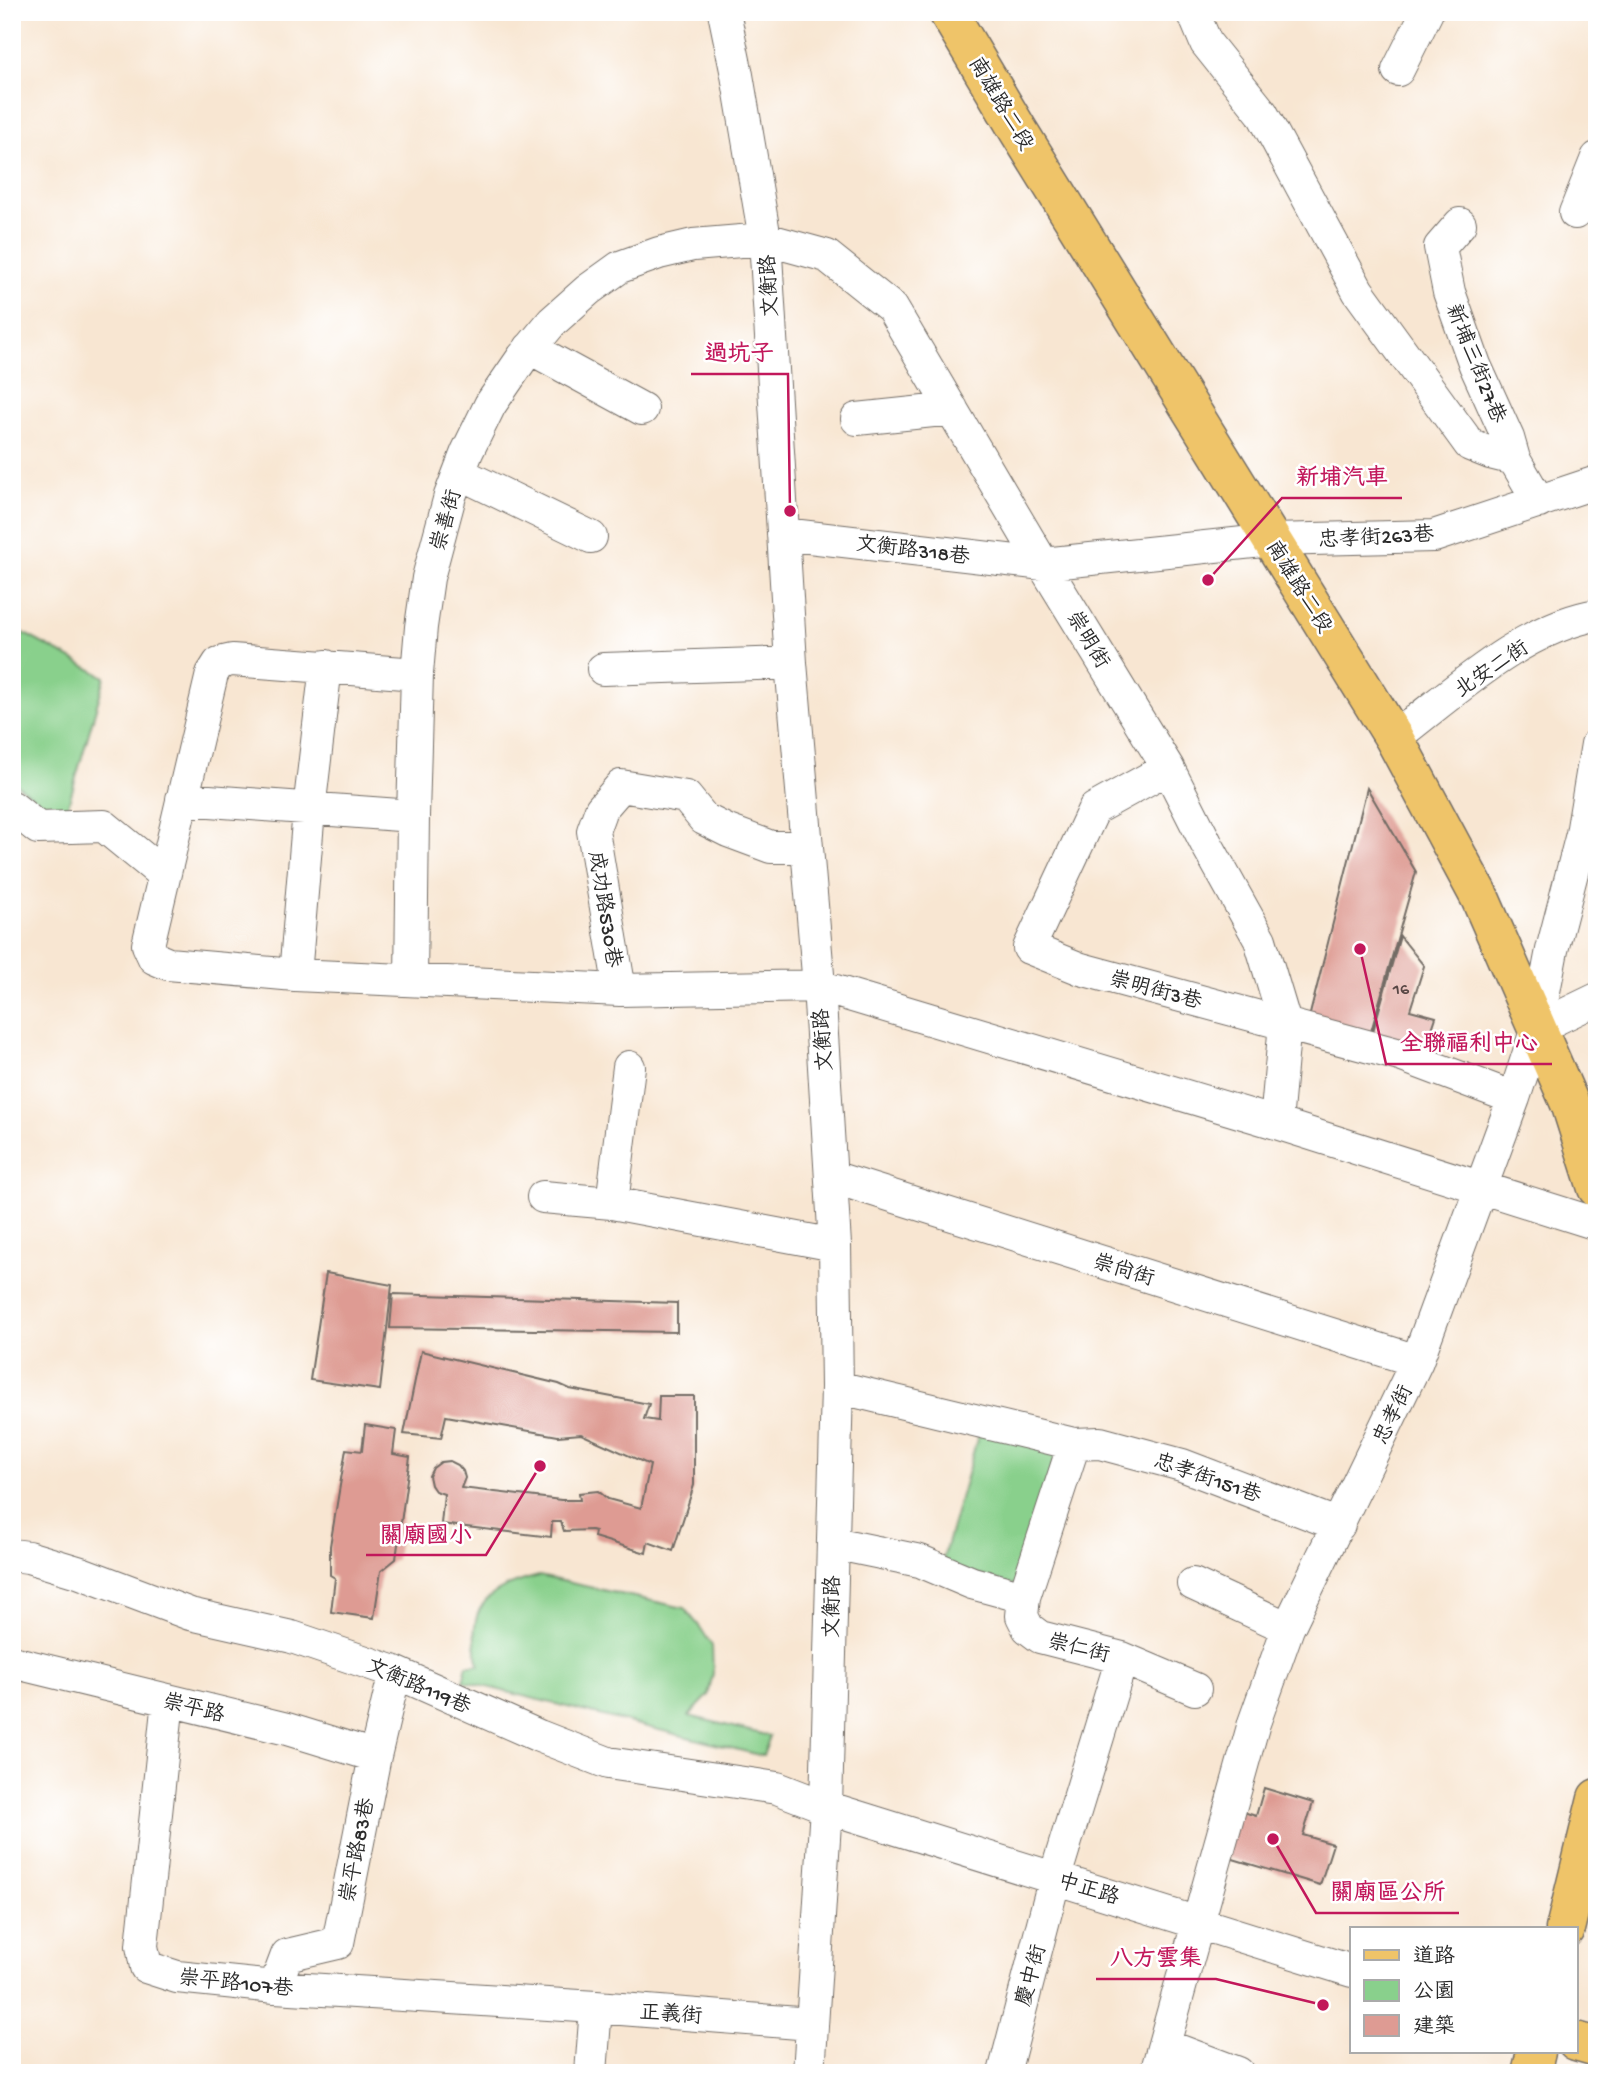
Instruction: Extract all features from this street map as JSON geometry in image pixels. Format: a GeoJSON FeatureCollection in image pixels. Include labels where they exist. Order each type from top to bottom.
{"type":"FeatureCollection","features":[{"type":"Feature","properties":{"kind":"main road","name":"南雄路二段"},"geometry":{"type":"LineString","coordinates":[[948,12],[1018,130],[1394,738],[1480,898],[1571,1105],[1597,1188]]}},
{"type":"Feature","properties":{"kind":"main road"},"geometry":{"type":"LineString","coordinates":[[1565,1927],[1597,1798]]}},
{"type":"Feature","properties":{"kind":"main road"},"geometry":{"type":"LineString","coordinates":[[1578,2042],[1597,2047]]}},
{"type":"Feature","properties":{"kind":"main road"},"geometry":{"type":"LineString","coordinates":[[1531,2073],[1536,2054]]}},
{"type":"Feature","properties":{"kind":"street","name":"文衡路"},"geometry":{"type":"LineString","coordinates":[[724,12],[765,239],[790,663],[819,986],[835,1245],[837,1387],[826,1807],[808,2073]]}},
{"type":"Feature","properties":{"kind":"street"},"geometry":{"type":"LineString","coordinates":[[1193,12],[1206,43],[1262,113],[1366,302],[1470,445],[1514,459]]}},
{"type":"Feature","properties":{"kind":"street"},"geometry":{"type":"LineString","coordinates":[[1398,70],[1427,12]]}},
{"type":"Feature","properties":{"kind":"street"},"geometry":{"type":"LineString","coordinates":[[1576,213],[1597,158]]}},
{"type":"Feature","properties":{"kind":"street","name":"新埔三街27巷"},"geometry":{"type":"LineString","coordinates":[[1460,224],[1440,247],[1449,292],[1475,365],[1508,438],[1514,459],[1539,502]]}},
{"type":"Feature","properties":{"kind":"street","name":"崇善街"},"geometry":{"type":"LineString","coordinates":[[411,980],[416,674],[428,578],[450,496],[490,405],[552,322],[588,290],[620,267],[659,253],[694,245],[765,239]]}},
{"type":"Feature","properties":{"kind":"street","name":"崇明街"},"geometry":{"type":"LineString","coordinates":[[765,239],[827,257],[892,308],[1043,564],[1168,768],[1260,940],[1285,1023],[1276,1123]]}},
{"type":"Feature","properties":{"kind":"street"},"geometry":{"type":"LineString","coordinates":[[530,348],[642,409]]}},
{"type":"Feature","properties":{"kind":"street"},"geometry":{"type":"LineString","coordinates":[[857,419],[952,409]]}},
{"type":"Feature","properties":{"kind":"street"},"geometry":{"type":"LineString","coordinates":[[459,473],[591,537]]}},
{"type":"Feature","properties":{"kind":"street","name":"忠孝街263巷"},"geometry":{"type":"LineString","coordinates":[[1043,564],[1272,540],[1434,536],[1597,482]]}},
{"type":"Feature","properties":{"kind":"street","name":"文衡路318巷"},"geometry":{"type":"LineString","coordinates":[[783,534],[1043,564]]}},
{"type":"Feature","properties":{"kind":"street","name":"北安二街"},"geometry":{"type":"LineString","coordinates":[[1394,738],[1485,669],[1532,639],[1580,618],[1597,615]]}},
{"type":"Feature","properties":{"kind":"street"},"geometry":{"type":"LineString","coordinates":[[416,674],[232,660],[219,663],[212,674],[148,945],[154,958],[168,964],[295,975],[620,990],[819,986],[1276,1123],[1597,1224]]}},
{"type":"Feature","properties":{"kind":"street"},"geometry":{"type":"LineString","coordinates":[[603,669],[790,663]]}},
{"type":"Feature","properties":{"kind":"street"},"geometry":{"type":"LineString","coordinates":[[295,975],[309,810],[326,666]]}},
{"type":"Feature","properties":{"kind":"street","name":"忠孝街"},"geometry":{"type":"LineString","coordinates":[[1160,2059],[1254,1723],[1288,1628],[1417,1361],[1514,1098],[1537,1028],[1552,950],[1581,834],[1597,744]]}},
{"type":"Feature","properties":{"kind":"street","name":"崇明街3巷"},"geometry":{"type":"LineString","coordinates":[[1168,768],[1094,809],[1029,948],[1080,969],[1400,1055],[1514,1098]]}},
{"type":"Feature","properties":{"kind":"street","name":"成功路530巷"},"geometry":{"type":"LineString","coordinates":[[620,990],[593,831],[601,809],[621,786],[687,797],[704,819],[771,847],[806,847]]}},
{"type":"Feature","properties":{"kind":"street"},"geometry":{"type":"LineString","coordinates":[[182,799],[413,816]]}},
{"type":"Feature","properties":{"kind":"street"},"geometry":{"type":"LineString","coordinates":[[12,807],[38,828],[104,826],[164,875]]}},
{"type":"Feature","properties":{"kind":"street"},"geometry":{"type":"LineString","coordinates":[[1537,1028],[1597,999]]}},
{"type":"Feature","properties":{"kind":"street"},"geometry":{"type":"LineString","coordinates":[[612,1203],[629,1067]]}},
{"type":"Feature","properties":{"kind":"street","name":"崇尚街"},"geometry":{"type":"LineString","coordinates":[[832,1177],[1417,1361]]}},
{"type":"Feature","properties":{"kind":"street"},"geometry":{"type":"LineString","coordinates":[[543,1197],[612,1203],[835,1245]]}},
{"type":"Feature","properties":{"kind":"street","name":"忠孝街151巷"},"geometry":{"type":"LineString","coordinates":[[837,1387],[1074,1444],[1100,1443],[1182,1465],[1339,1525]]}},
{"type":"Feature","properties":{"kind":"street","name":"崇仁街"},"geometry":{"type":"LineString","coordinates":[[1074,1444],[1024,1597],[1022,1616],[1028,1628],[1040,1637],[1122,1658],[1195,1689]]}},
{"type":"Feature","properties":{"kind":"street"},"geometry":{"type":"LineString","coordinates":[[832,1543],[920,1561],[972,1583],[1024,1597]]}},
{"type":"Feature","properties":{"kind":"street","name":"文衡路119巷"},"geometry":{"type":"LineString","coordinates":[[12,1555],[28,1557],[81,1573],[190,1614],[292,1637],[395,1672],[539,1736],[608,1763],[778,1788],[826,1807]]}},
{"type":"Feature","properties":{"kind":"street"},"geometry":{"type":"LineString","coordinates":[[1193,1584],[1288,1628]]}},
{"type":"Feature","properties":{"kind":"street","name":"慶中街"},"geometry":{"type":"LineString","coordinates":[[1004,2073],[1055,1877],[1122,1658]]}},
{"type":"Feature","properties":{"kind":"street","name":"崇平路"},"geometry":{"type":"LineString","coordinates":[[12,1662],[287,1729],[375,1756]]}},
{"type":"Feature","properties":{"kind":"street","name":"崇平路83巷"},"geometry":{"type":"LineString","coordinates":[[275,1987],[287,1955],[338,1943],[375,1756],[395,1672]]}},
{"type":"Feature","properties":{"kind":"street","name":"崇平路107巷"},"geometry":{"type":"LineString","coordinates":[[168,1700],[142,1946],[146,1967],[177,1977],[275,1987],[596,2007]]}},
{"type":"Feature","properties":{"kind":"street","name":"中正路"},"geometry":{"type":"LineString","coordinates":[[826,1807],[1350,1969]]}},
{"type":"Feature","properties":{"kind":"street"},"geometry":{"type":"LineString","coordinates":[[591,2073],[596,2007]]}},
{"type":"Feature","properties":{"kind":"street","name":"正義街"},"geometry":{"type":"LineString","coordinates":[[596,2007],[811,2024]]}},
{"type":"Feature","properties":{"kind":"street"},"geometry":{"type":"LineString","coordinates":[[1160,2059],[1238,2073]]}},
{"type":"Feature","properties":{"kind":"green space"},"geometry":{"type":"Polygon","coordinates":[[[12,627],[105,677],[64,819],[12,781],[12,627]]]}},
{"type":"Feature","properties":{"kind":"green space"},"geometry":{"type":"Polygon","coordinates":[[[979,1432],[1056,1453],[1018,1586],[941,1565],[979,1432]]]}},
{"type":"Feature","properties":{"kind":"green space"},"geometry":{"type":"Polygon","coordinates":[[[539,1576],[684,1608],[712,1646],[713,1673],[708,1696],[689,1716],[770,1736],[763,1756],[463,1681],[467,1665],[479,1665],[475,1629],[477,1615],[483,1604],[504,1588],[539,1576]]]}},
{"type":"Feature","properties":{"kind":"building"},"geometry":{"type":"Polygon","coordinates":[[[1367,788],[1416,872],[1368,1042],[1307,1026],[1367,788]]]}},
{"type":"Feature","properties":{"kind":"building"},"geometry":{"type":"Polygon","coordinates":[[[1400,936],[1424,966],[1410,1010],[1436,1017],[1422,1059],[1370,1042],[1400,936]]]}},
{"type":"Feature","properties":{"kind":"building"},"geometry":{"type":"Polygon","coordinates":[[[326,1273],[392,1285],[380,1390],[310,1380],[326,1273]]]}},
{"type":"Feature","properties":{"kind":"building"},"geometry":{"type":"Polygon","coordinates":[[[393,1294],[677,1303],[677,1332],[390,1328],[393,1294]]]}},
{"type":"Feature","properties":{"kind":"building"},"geometry":{"type":"Polygon","coordinates":[[[421,1351],[559,1384],[570,1389],[649,1404],[644,1419],[658,1421],[659,1396],[694,1396],[694,1485],[673,1551],[648,1542],[646,1553],[594,1537],[595,1531],[564,1531],[561,1522],[552,1522],[551,1537],[441,1524],[444,1494],[435,1491],[429,1476],[433,1468],[441,1462],[450,1461],[463,1471],[465,1478],[461,1488],[561,1500],[580,1500],[579,1493],[598,1491],[608,1499],[641,1508],[650,1465],[581,1434],[558,1436],[446,1416],[441,1438],[404,1434],[421,1351]]]}},
{"type":"Feature","properties":{"kind":"building"},"geometry":{"type":"Polygon","coordinates":[[[365,1425],[396,1430],[393,1454],[410,1457],[396,1559],[381,1571],[374,1618],[331,1612],[335,1578],[330,1575],[330,1546],[346,1449],[362,1451],[365,1425]]]}},
{"type":"Feature","properties":{"kind":"building"},"geometry":{"type":"Polygon","coordinates":[[[1264,1788],[1313,1803],[1303,1835],[1333,1844],[1320,1885],[1223,1856],[1237,1810],[1256,1816],[1264,1788]]]}},
{"type":"Feature","properties":{"kind":"place","name":"過坑子"},"geometry":{"type":"Point","coordinates":[790,511]}},
{"type":"Feature","properties":{"kind":"place","name":"新埔汽車"},"geometry":{"type":"Point","coordinates":[1208,580]}},
{"type":"Feature","properties":{"kind":"place","name":"全聯福利中心"},"geometry":{"type":"Point","coordinates":[1360,949]}},
{"type":"Feature","properties":{"kind":"place","name":"關廟國小"},"geometry":{"type":"Point","coordinates":[540,1466]}},
{"type":"Feature","properties":{"kind":"place","name":"關廟區公所"},"geometry":{"type":"Point","coordinates":[1273,1839]}},
{"type":"Feature","properties":{"kind":"place","name":"八方雲集"},"geometry":{"type":"Point","coordinates":[1323,2005]}}]}
